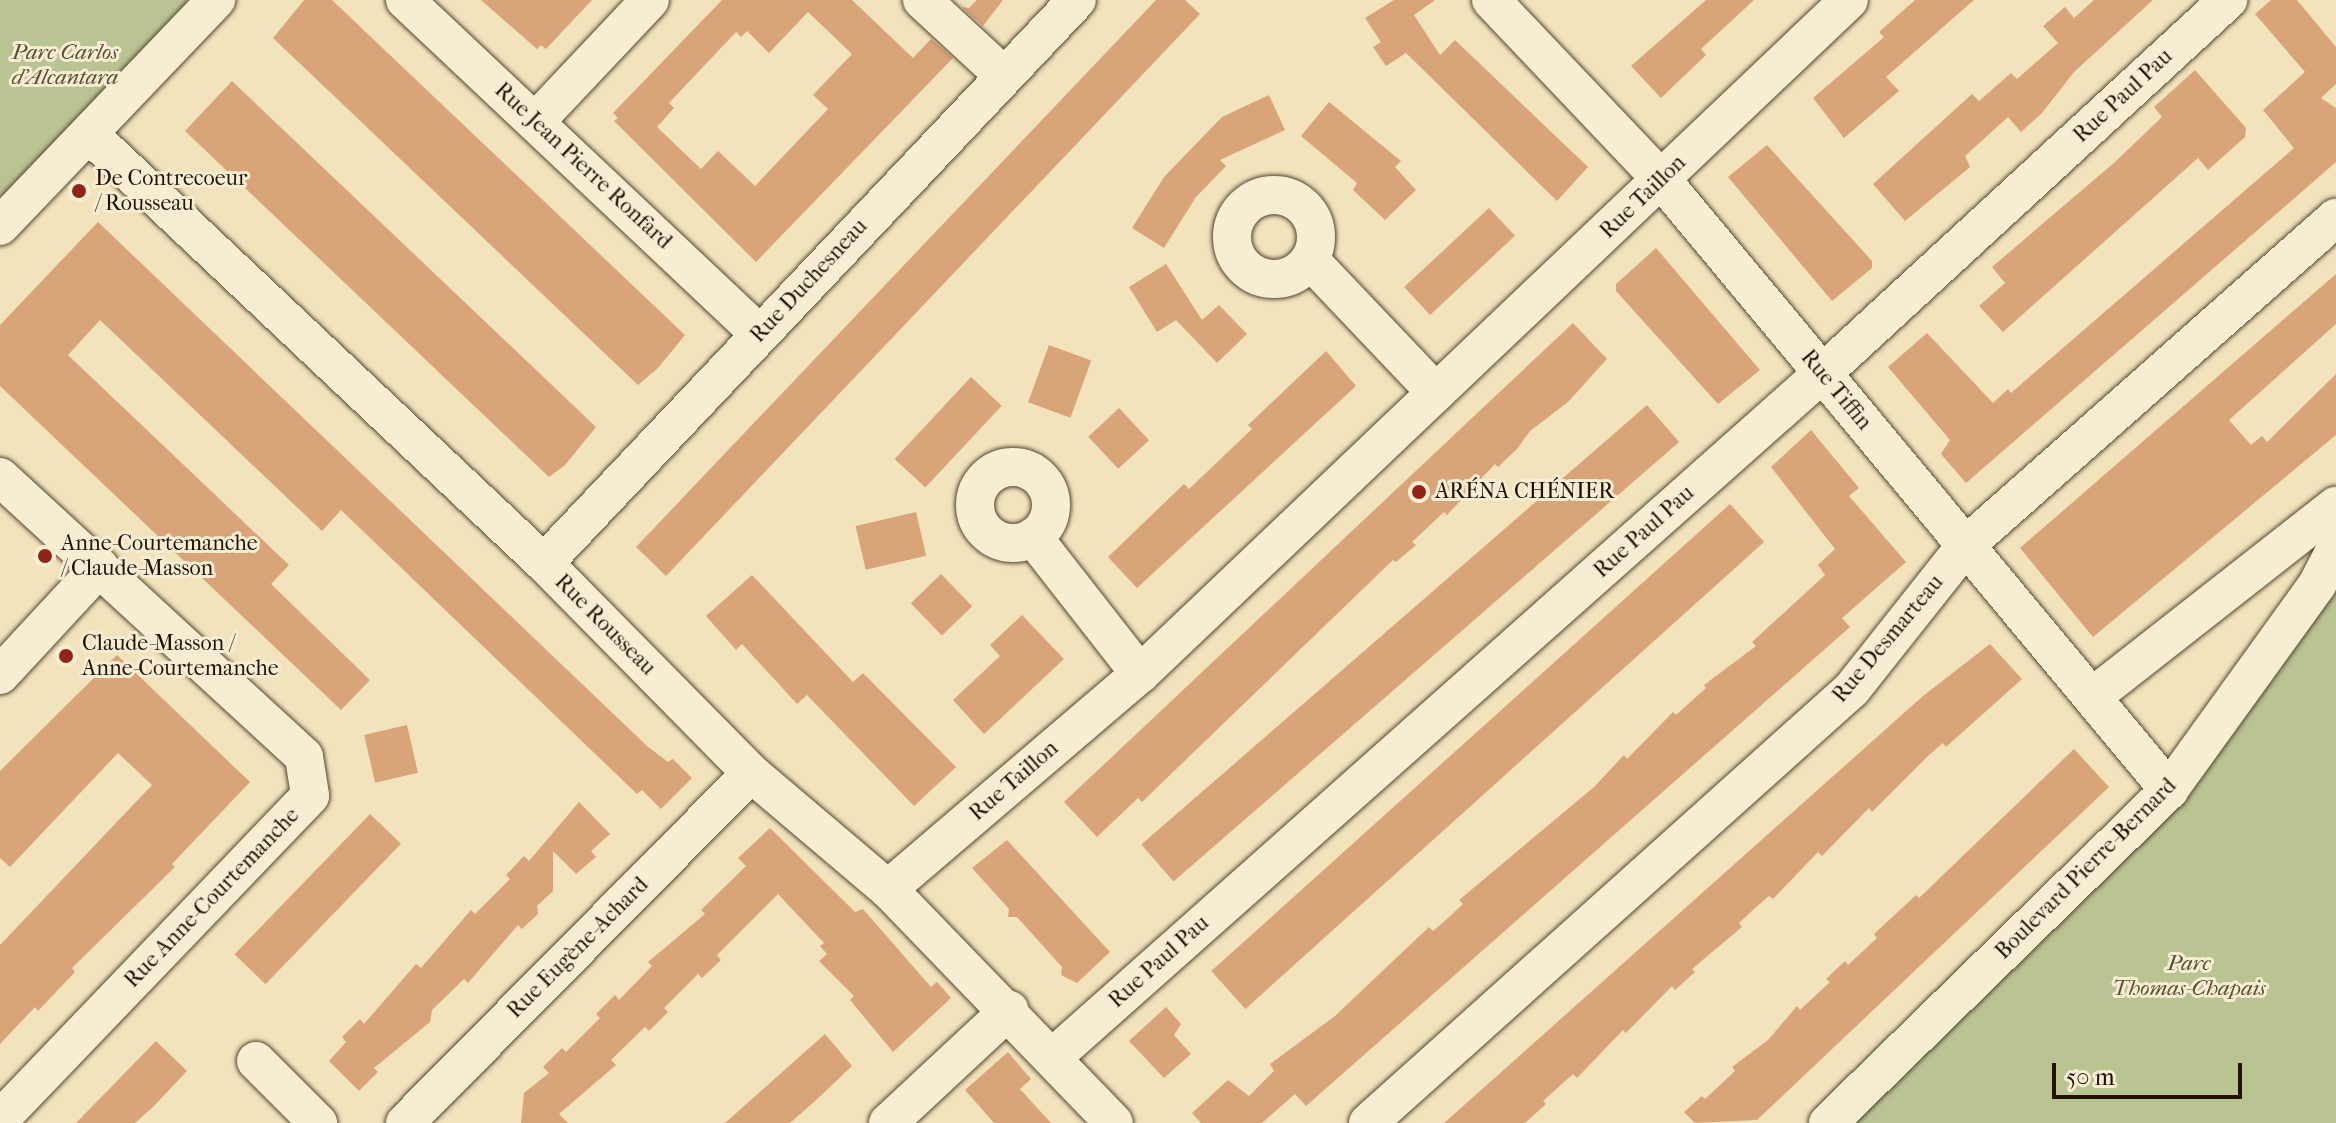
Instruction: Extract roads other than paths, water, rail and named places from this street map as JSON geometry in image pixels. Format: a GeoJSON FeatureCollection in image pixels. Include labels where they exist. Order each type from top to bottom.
{"type":"FeatureCollection","features":[{"type":"Feature","properties":{"kind":"street"},"geometry":{"type":"LineString","coordinates":[[0,226],[216,0]]}},
{"type":"Feature","properties":{"kind":"street","name":"Rue Jean Pierre Ronfard"},"geometry":{"type":"LineString","coordinates":[[405,0],[760,334]]}},
{"type":"Feature","properties":{"kind":"street"},"geometry":{"type":"LineString","coordinates":[[536,121],[650,0]]}},
{"type":"Feature","properties":{"kind":"street"},"geometry":{"type":"LineString","coordinates":[[922,0],[1003,75]]}},
{"type":"Feature","properties":{"kind":"street","name":"Rue Duchesneau"},"geometry":{"type":"LineString","coordinates":[[544,563],[1077,0]]}},
{"type":"Feature","properties":{"kind":"street","name":"Rue Tiffin"},"geometry":{"type":"LineString","coordinates":[[1491,0],[1661,179],[2169,790]]}},
{"type":"Feature","properties":{"kind":"street","name":"Rue Taillon"},"geometry":{"type":"LineString","coordinates":[[888,889],[1140,674],[1849,0]]}},
{"type":"Feature","properties":{"kind":"street","name":"Rue Paul Pau"},"geometry":{"type":"LineString","coordinates":[[1053,1057],[1823,373],[2228,0]]}},
{"type":"Feature","properties":{"kind":"street","name":"Rue Rousseau"},"geometry":{"type":"LineString","coordinates":[[89,134],[544,563],[751,773],[888,889],[1009,1010],[1114,1123]]}},
{"type":"Feature","properties":{"kind":"street","name":"Rue Desmarteau"},"geometry":{"type":"LineString","coordinates":[[1368,1123],[1852,689],[1966,545],[2336,218]]}},
{"type":"Feature","properties":{"kind":"street"},"geometry":{"type":"LineString","coordinates":[[1310,260],[1436,393]]}},
{"type":"Feature","properties":{"kind":"street","name":"Rue Anne-Courtemanche"},"geometry":{"type":"LineString","coordinates":[[0,477],[304,757],[310,796],[0,1119]]}},
{"type":"Feature","properties":{"kind":"street"},"geometry":{"type":"LineString","coordinates":[[2092,697],[2336,506]]}},
{"type":"Feature","properties":{"kind":"street"},"geometry":{"type":"LineString","coordinates":[[1033,537],[1140,674]]}},
{"type":"Feature","properties":{"kind":"street","name":"Boulevard Pierre-Bernard"},"geometry":{"type":"LineString","coordinates":[[1828,1123],[2169,790],[2317,585],[2336,548]]}},
{"type":"Feature","properties":{"kind":"street"},"geometry":{"type":"LineString","coordinates":[[0,675],[100,567]]}},
{"type":"Feature","properties":{"kind":"street","name":"Rue Eugène-Achard"},"geometry":{"type":"LineString","coordinates":[[405,1123],[751,773]]}},
{"type":"Feature","properties":{"kind":"street"},"geometry":{"type":"LineString","coordinates":[[888,1123],[1009,1010]]}},
{"type":"Feature","properties":{"kind":"street"},"geometry":{"type":"LineString","coordinates":[[256,1061],[318,1123]]}},
{"type":"Feature","properties":{"kind":"place","name":"De Contrecoeur / Rousseau"},"geometry":{"type":"Point","coordinates":[79,191]}},
{"type":"Feature","properties":{"kind":"place","name":"ARÉNA CHÉNIER"},"geometry":{"type":"Point","coordinates":[1419,492]}},
{"type":"Feature","properties":{"kind":"place","name":"Anne-Courtemanche / Claude-Masson"},"geometry":{"type":"Point","coordinates":[45,556]}},
{"type":"Feature","properties":{"kind":"place","name":"Claude-Masson / Anne-Courtemanche"},"geometry":{"type":"Point","coordinates":[66,656]}},
{"type":"Feature","properties":{"kind":"park label","name":"Parc Carlos d'Alcantara"},"geometry":{"type":"Point","coordinates":[65,64]}},
{"type":"Feature","properties":{"kind":"park label","name":"Parc Thomas-Chapais"},"geometry":{"type":"Point","coordinates":[2189,976]}}]}
